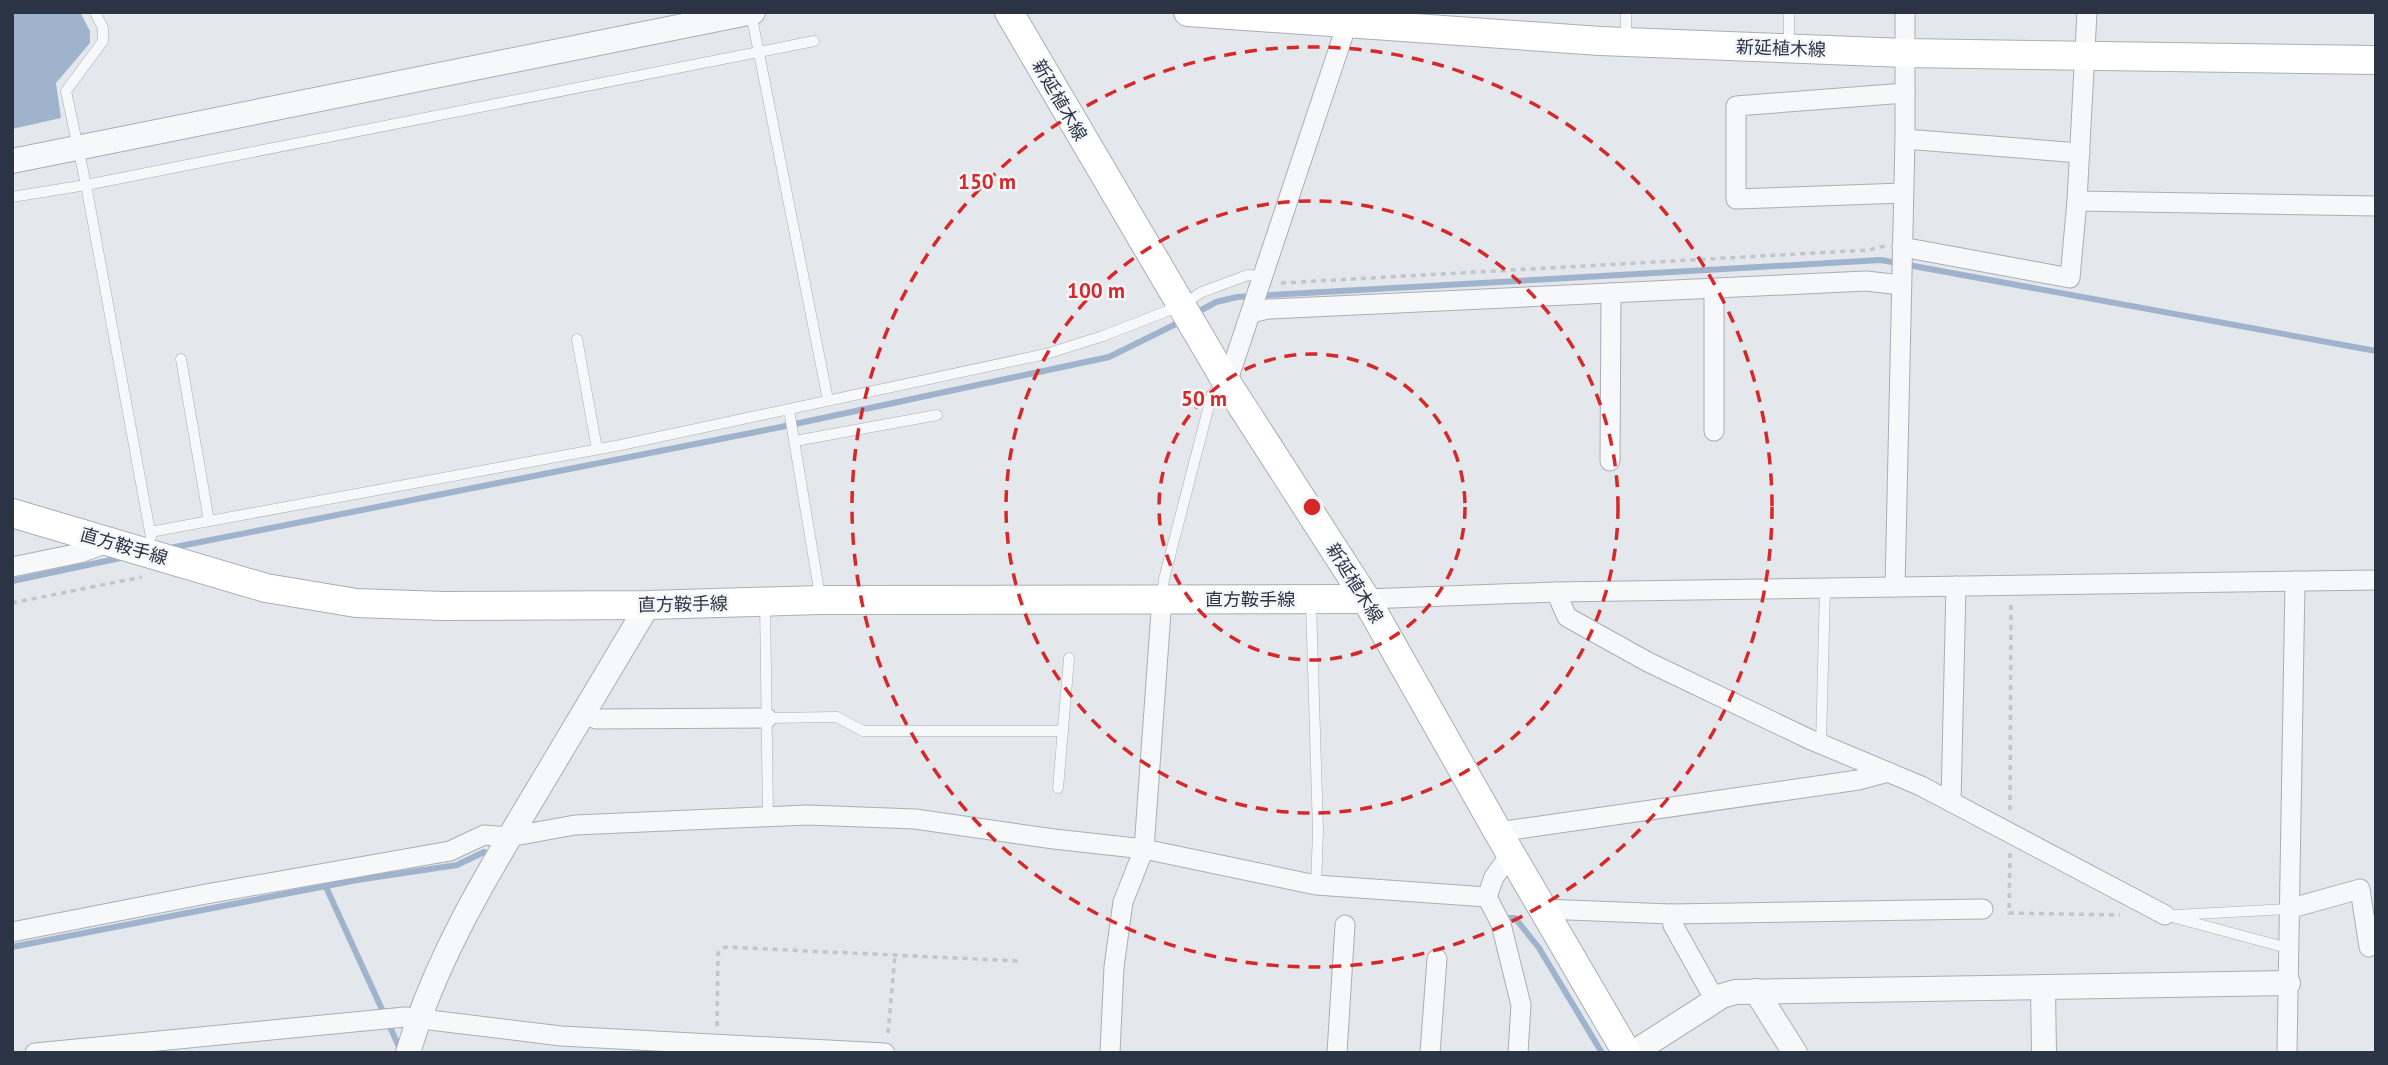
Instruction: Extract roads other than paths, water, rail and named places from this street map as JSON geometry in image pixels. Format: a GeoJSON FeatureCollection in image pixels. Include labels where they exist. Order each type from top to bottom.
{"type":"FeatureCollection","features":[{"type":"Feature","properties":{"kind":"main road","name":"新延植木線"},"geometry":{"type":"LineString","coordinates":[[1009,12],[1180,306],[1366,599],[1627,1053]]}},
{"type":"Feature","properties":{"kind":"main road","name":"新延植木線"},"geometry":{"type":"LineString","coordinates":[[1188,12],[1349,18],[1626,42],[1789,49],[2376,60]]}},
{"type":"Feature","properties":{"kind":"main road","name":"直方鞍手線"},"geometry":{"type":"LineString","coordinates":[[12,513],[110,542],[152,543],[266,587],[356,603],[443,606],[648,605],[820,600],[1366,599]]}},
{"type":"Feature","properties":{"kind":"street"},"geometry":{"type":"LineString","coordinates":[[12,161],[752,12]]}},
{"type":"Feature","properties":{"kind":"street"},"geometry":{"type":"LineString","coordinates":[[1895,587],[1905,139],[1905,12]]}},
{"type":"Feature","properties":{"kind":"street"},"geometry":{"type":"LineString","coordinates":[[1902,247],[2070,278],[2087,12]]}},
{"type":"Feature","properties":{"kind":"street"},"geometry":{"type":"LineString","coordinates":[[1227,383],[1349,18]]}},
{"type":"Feature","properties":{"kind":"street"},"geometry":{"type":"LineString","coordinates":[[1903,193],[1736,199],[1736,106],[1905,93]]}},
{"type":"Feature","properties":{"kind":"street"},"geometry":{"type":"LineString","coordinates":[[1905,139],[2080,153]]}},
{"type":"Feature","properties":{"kind":"street"},"geometry":{"type":"LineString","coordinates":[[2077,201],[2376,206]]}},
{"type":"Feature","properties":{"kind":"street"},"geometry":{"type":"LineString","coordinates":[[1251,313],[1268,309],[1866,281],[1900,285]]}},
{"type":"Feature","properties":{"kind":"street"},"geometry":{"type":"LineString","coordinates":[[1714,289],[1714,431]]}},
{"type":"Feature","properties":{"kind":"street"},"geometry":{"type":"LineString","coordinates":[[1610,461],[1612,293]]}},
{"type":"Feature","properties":{"kind":"street"},"geometry":{"type":"LineString","coordinates":[[12,567],[80,554],[110,542]]}},
{"type":"Feature","properties":{"kind":"street"},"geometry":{"type":"LineString","coordinates":[[1366,599],[1556,592],[2376,580]]}},
{"type":"Feature","properties":{"kind":"street"},"geometry":{"type":"LineString","coordinates":[[2287,1053],[2295,581]]}},
{"type":"Feature","properties":{"kind":"street"},"geometry":{"type":"LineString","coordinates":[[1951,802],[1956,586]]}},
{"type":"Feature","properties":{"kind":"street"},"geometry":{"type":"LineString","coordinates":[[1556,592],[1567,617],[1648,662],[1821,745],[1888,772],[1951,802],[2165,915]]}},
{"type":"Feature","properties":{"kind":"street"},"geometry":{"type":"LineString","coordinates":[[1110,1053],[1114,967],[1123,902],[1144,849],[1162,598]]}},
{"type":"Feature","properties":{"kind":"street"},"geometry":{"type":"LineString","coordinates":[[408,1053],[417,1019],[447,949],[509,837],[648,605]]}},
{"type":"Feature","properties":{"kind":"street"},"geometry":{"type":"LineString","coordinates":[[583,714],[596,719],[767,718]]}},
{"type":"Feature","properties":{"kind":"street"},"geometry":{"type":"LineString","coordinates":[[1518,1053],[1521,1004],[1501,924],[1487,897],[1504,843],[1858,780],[1888,772]]}},
{"type":"Feature","properties":{"kind":"street"},"geometry":{"type":"LineString","coordinates":[[12,932],[206,894],[450,852],[484,835],[509,837],[575,825],[807,815],[915,819],[1144,849],[1315,884],[1487,897]]}},
{"type":"Feature","properties":{"kind":"street"},"geometry":{"type":"LineString","coordinates":[[2288,909],[2360,889],[2369,947]]}},
{"type":"Feature","properties":{"kind":"street"},"geometry":{"type":"LineString","coordinates":[[1542,909],[1671,914],[1983,909]]}},
{"type":"Feature","properties":{"kind":"street"},"geometry":{"type":"LineString","coordinates":[[1671,914],[1673,925],[1715,1000]]}},
{"type":"Feature","properties":{"kind":"street"},"geometry":{"type":"LineString","coordinates":[[1337,1053],[1345,925]]}},
{"type":"Feature","properties":{"kind":"street"},"geometry":{"type":"LineString","coordinates":[[1430,1053],[1437,958]]}},
{"type":"Feature","properties":{"kind":"street"},"geometry":{"type":"LineString","coordinates":[[1633,1053],[1715,1000],[1735,992],[2288,983]]}},
{"type":"Feature","properties":{"kind":"street"},"geometry":{"type":"LineString","coordinates":[[2043,988],[2044,1053]]}},
{"type":"Feature","properties":{"kind":"street"},"geometry":{"type":"LineString","coordinates":[[1756,991],[1795,1053]]}},
{"type":"Feature","properties":{"kind":"street"},"geometry":{"type":"LineString","coordinates":[[35,1053],[405,1017],[561,1036],[716,1044],[886,1047]]}},
{"type":"Feature","properties":{"kind":"lane"},"geometry":{"type":"LineString","coordinates":[[95,12],[103,28],[103,41],[65,91],[86,186],[152,543],[209,521],[597,449],[1046,354],[1103,337],[1180,306],[1202,292],[1248,275],[1264,276]]}},
{"type":"Feature","properties":{"kind":"lane"},"geometry":{"type":"LineString","coordinates":[[752,12],[828,400]]}},
{"type":"Feature","properties":{"kind":"lane"},"geometry":{"type":"LineString","coordinates":[[1626,12],[1626,42]]}},
{"type":"Feature","properties":{"kind":"lane"},"geometry":{"type":"LineString","coordinates":[[1789,12],[1789,49]]}},
{"type":"Feature","properties":{"kind":"lane"},"geometry":{"type":"LineString","coordinates":[[12,197],[86,186],[814,41]]}},
{"type":"Feature","properties":{"kind":"lane"},"geometry":{"type":"LineString","coordinates":[[577,339],[597,449]]}},
{"type":"Feature","properties":{"kind":"lane"},"geometry":{"type":"LineString","coordinates":[[181,359],[209,521]]}},
{"type":"Feature","properties":{"kind":"lane"},"geometry":{"type":"LineString","coordinates":[[1162,598],[1164,579],[1212,394],[1227,383]]}},
{"type":"Feature","properties":{"kind":"lane"},"geometry":{"type":"LineString","coordinates":[[789,410],[820,600]]}},
{"type":"Feature","properties":{"kind":"lane"},"geometry":{"type":"LineString","coordinates":[[795,441],[937,415]]}},
{"type":"Feature","properties":{"kind":"lane"},"geometry":{"type":"LineString","coordinates":[[1821,745],[1825,588]]}},
{"type":"Feature","properties":{"kind":"lane"},"geometry":{"type":"LineString","coordinates":[[1311,599],[1318,831],[1315,884]]}},
{"type":"Feature","properties":{"kind":"lane"},"geometry":{"type":"LineString","coordinates":[[765,602],[768,817]]}},
{"type":"Feature","properties":{"kind":"lane"},"geometry":{"type":"LineString","coordinates":[[1058,788],[1069,658]]}},
{"type":"Feature","properties":{"kind":"lane"},"geometry":{"type":"LineString","coordinates":[[767,718],[838,717],[863,731],[1063,731]]}},
{"type":"Feature","properties":{"kind":"lane"},"geometry":{"type":"LineString","coordinates":[[2165,915],[2288,909]]}},
{"type":"Feature","properties":{"kind":"lane"},"geometry":{"type":"LineString","coordinates":[[2165,915],[2287,948]]}},
{"type":"Feature","properties":{"kind":"water"},"geometry":{"type":"Polygon","coordinates":[[[12,12],[80,12],[90,31],[90,43],[56,83],[61,118],[12,129],[12,12]]]}},
{"type":"Feature","properties":{"kind":"waterway"},"geometry":{"type":"LineString","coordinates":[[1194,314],[1216,302],[1237,297],[1881,260],[2376,351]]}},
{"type":"Feature","properties":{"kind":"waterway"},"geometry":{"type":"LineString","coordinates":[[170,548],[776,428],[1109,357],[1182,321]]}},
{"type":"Feature","properties":{"kind":"waterway"},"geometry":{"type":"LineString","coordinates":[[12,581],[125,557]]}},
{"type":"Feature","properties":{"kind":"waterway"},"geometry":{"type":"LineString","coordinates":[[12,947],[357,880],[457,865],[484,852]]}},
{"type":"Feature","properties":{"kind":"waterway"},"geometry":{"type":"LineString","coordinates":[[326,887],[401,1051]]}},
{"type":"Feature","properties":{"kind":"waterway"},"geometry":{"type":"LineString","coordinates":[[1508,918],[1515,918],[1539,948],[1602,1053]]}}]}
